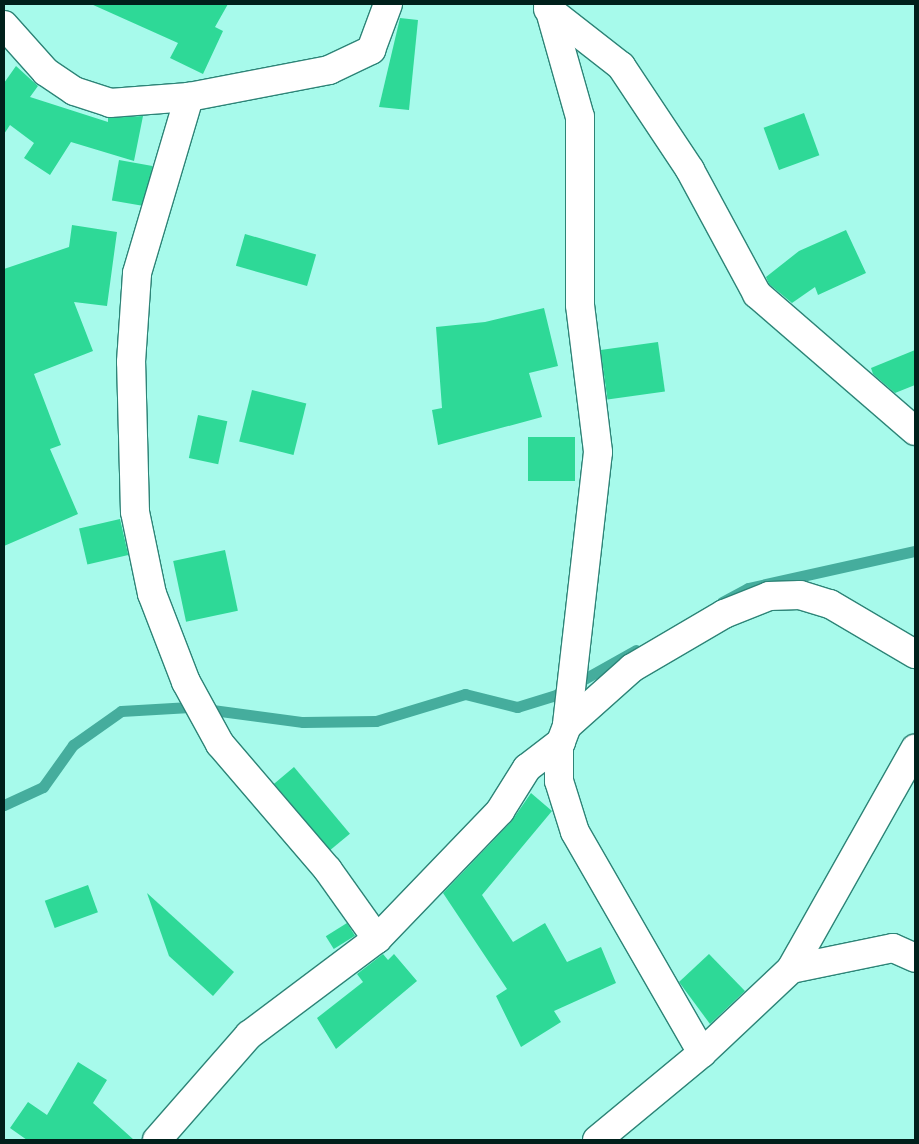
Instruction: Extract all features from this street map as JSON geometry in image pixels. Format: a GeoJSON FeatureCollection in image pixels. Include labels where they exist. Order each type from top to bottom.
{"type":"FeatureCollection","features":[{"type":"Feature","properties":{"kind":"street"},"geometry":{"type":"LineString","coordinates":[[4,25],[46,72],[74,91],[110,103],[189,97],[329,70],[371,50],[388,4]]}},
{"type":"Feature","properties":{"kind":"street"},"geometry":{"type":"LineString","coordinates":[[548,6],[621,66],[690,170],[757,294],[915,431]]}},
{"type":"Feature","properties":{"kind":"street"},"geometry":{"type":"LineString","coordinates":[[548,6],[580,117],[580,305],[598,452],[559,781],[575,832],[702,1053]]}},
{"type":"Feature","properties":{"kind":"street"},"geometry":{"type":"LineString","coordinates":[[189,97],[137,273],[131,362],[135,512],[152,594],[186,682],[220,744],[328,870],[378,939]]}},
{"type":"Feature","properties":{"kind":"street"},"geometry":{"type":"LineString","coordinates":[[157,1140],[249,1035],[378,939],[500,812],[527,768],[632,668],[724,614],[768,596],[800,595],[830,604],[915,654]]}},
{"type":"Feature","properties":{"kind":"street"},"geometry":{"type":"LineString","coordinates":[[597,1140],[702,1053],[791,969],[915,750]]}},
{"type":"Feature","properties":{"kind":"street"},"geometry":{"type":"LineString","coordinates":[[791,969],[893,948],[915,958]]}},
{"type":"Feature","properties":{"kind":"building"},"geometry":{"type":"Polygon","coordinates":[[[91,4],[228,4],[215,27],[223,31],[203,74],[170,58],[178,43],[91,4]]]}},
{"type":"Feature","properties":{"kind":"building"},"geometry":{"type":"Polygon","coordinates":[[[400,18],[418,20],[409,110],[379,107],[400,18]]]}},
{"type":"Feature","properties":{"kind":"building"},"geometry":{"type":"Polygon","coordinates":[[[16,66],[38,86],[30,97],[108,122],[108,118],[143,116],[134,161],[71,142],[50,175],[24,158],[34,143],[10,125],[4,134],[4,83],[16,66]]]}},
{"type":"Feature","properties":{"kind":"building"},"geometry":{"type":"Polygon","coordinates":[[[804,113],[819,155],[779,170],[764,128],[804,113]]]}},
{"type":"Feature","properties":{"kind":"building"},"geometry":{"type":"Polygon","coordinates":[[[119,160],[152,166],[145,206],[112,200],[119,160]]]}},
{"type":"Feature","properties":{"kind":"building"},"geometry":{"type":"Polygon","coordinates":[[[72,225],[117,232],[107,306],[74,302],[93,351],[34,374],[61,445],[50,449],[78,514],[4,546],[4,269],[69,247],[72,225]]]}},
{"type":"Feature","properties":{"kind":"building"},"geometry":{"type":"Polygon","coordinates":[[[846,230],[866,273],[818,295],[815,287],[792,303],[769,284],[766,277],[799,251],[846,230]]]}},
{"type":"Feature","properties":{"kind":"building"},"geometry":{"type":"Polygon","coordinates":[[[245,234],[316,254],[307,286],[236,266],[245,234]]]}},
{"type":"Feature","properties":{"kind":"building"},"geometry":{"type":"Polygon","coordinates":[[[544,308],[558,366],[529,373],[542,417],[438,445],[432,410],[442,408],[436,327],[485,322],[544,308]]]}},
{"type":"Feature","properties":{"kind":"building"},"geometry":{"type":"Polygon","coordinates":[[[658,342],[665,392],[608,400],[601,350],[658,342]]]}},
{"type":"Feature","properties":{"kind":"building"},"geometry":{"type":"Polygon","coordinates":[[[915,350],[915,385],[895,393],[873,374],[871,368],[915,350]]]}},
{"type":"Feature","properties":{"kind":"building"},"geometry":{"type":"Polygon","coordinates":[[[252,390],[306,404],[294,455],[239,441],[252,390]]]}},
{"type":"Feature","properties":{"kind":"building"},"geometry":{"type":"Polygon","coordinates":[[[198,415],[227,421],[218,464],[189,458],[198,415]]]}},
{"type":"Feature","properties":{"kind":"building"},"geometry":{"type":"Polygon","coordinates":[[[528,437],[575,437],[575,481],[528,481],[528,437]]]}},
{"type":"Feature","properties":{"kind":"building"},"geometry":{"type":"Polygon","coordinates":[[[120,519],[128,555],[87,564],[79,528],[120,519]]]}},
{"type":"Feature","properties":{"kind":"building"},"geometry":{"type":"Polygon","coordinates":[[[225,550],[238,611],[186,622],[173,561],[225,550]]]}},
{"type":"Feature","properties":{"kind":"building"},"geometry":{"type":"Polygon","coordinates":[[[294,767],[350,834],[330,850],[274,784],[294,767]]]}},
{"type":"Feature","properties":{"kind":"building"},"geometry":{"type":"Polygon","coordinates":[[[531,793],[552,811],[482,895],[513,942],[545,923],[567,962],[601,947],[616,983],[554,1011],[561,1022],[521,1047],[496,996],[507,989],[443,893],[511,822],[531,793]]]}},
{"type":"Feature","properties":{"kind":"building"},"geometry":{"type":"Polygon","coordinates":[[[88,885],[98,912],[55,928],[45,901],[88,885]]]}},
{"type":"Feature","properties":{"kind":"building"},"geometry":{"type":"Polygon","coordinates":[[[147,893],[234,972],[213,996],[169,956],[147,893]]]}},
{"type":"Feature","properties":{"kind":"building"},"geometry":{"type":"Polygon","coordinates":[[[347,923],[355,936],[334,949],[326,936],[347,923]]]}},
{"type":"Feature","properties":{"kind":"building"},"geometry":{"type":"Polygon","coordinates":[[[383,954],[388,960],[394,954],[417,981],[336,1049],[317,1018],[363,982],[357,974],[383,954]]]}},
{"type":"Feature","properties":{"kind":"building"},"geometry":{"type":"Polygon","coordinates":[[[709,954],[745,991],[710,1024],[679,982],[709,954]]]}},
{"type":"Feature","properties":{"kind":"building"},"geometry":{"type":"Polygon","coordinates":[[[78,1062],[107,1080],[93,1103],[134,1140],[27,1140],[10,1128],[28,1102],[47,1115],[78,1062]]]}},
{"type":"Feature","properties":{"kind":"waterway"},"geometry":{"type":"LineString","coordinates":[[722,602],[748,588],[915,551]]}},
{"type":"Feature","properties":{"kind":"waterway"},"geometry":{"type":"LineString","coordinates":[[4,805],[43,787],[73,745],[121,711],[190,707],[303,722],[376,721],[465,694],[517,707],[554,696],[636,650]]}}]}
